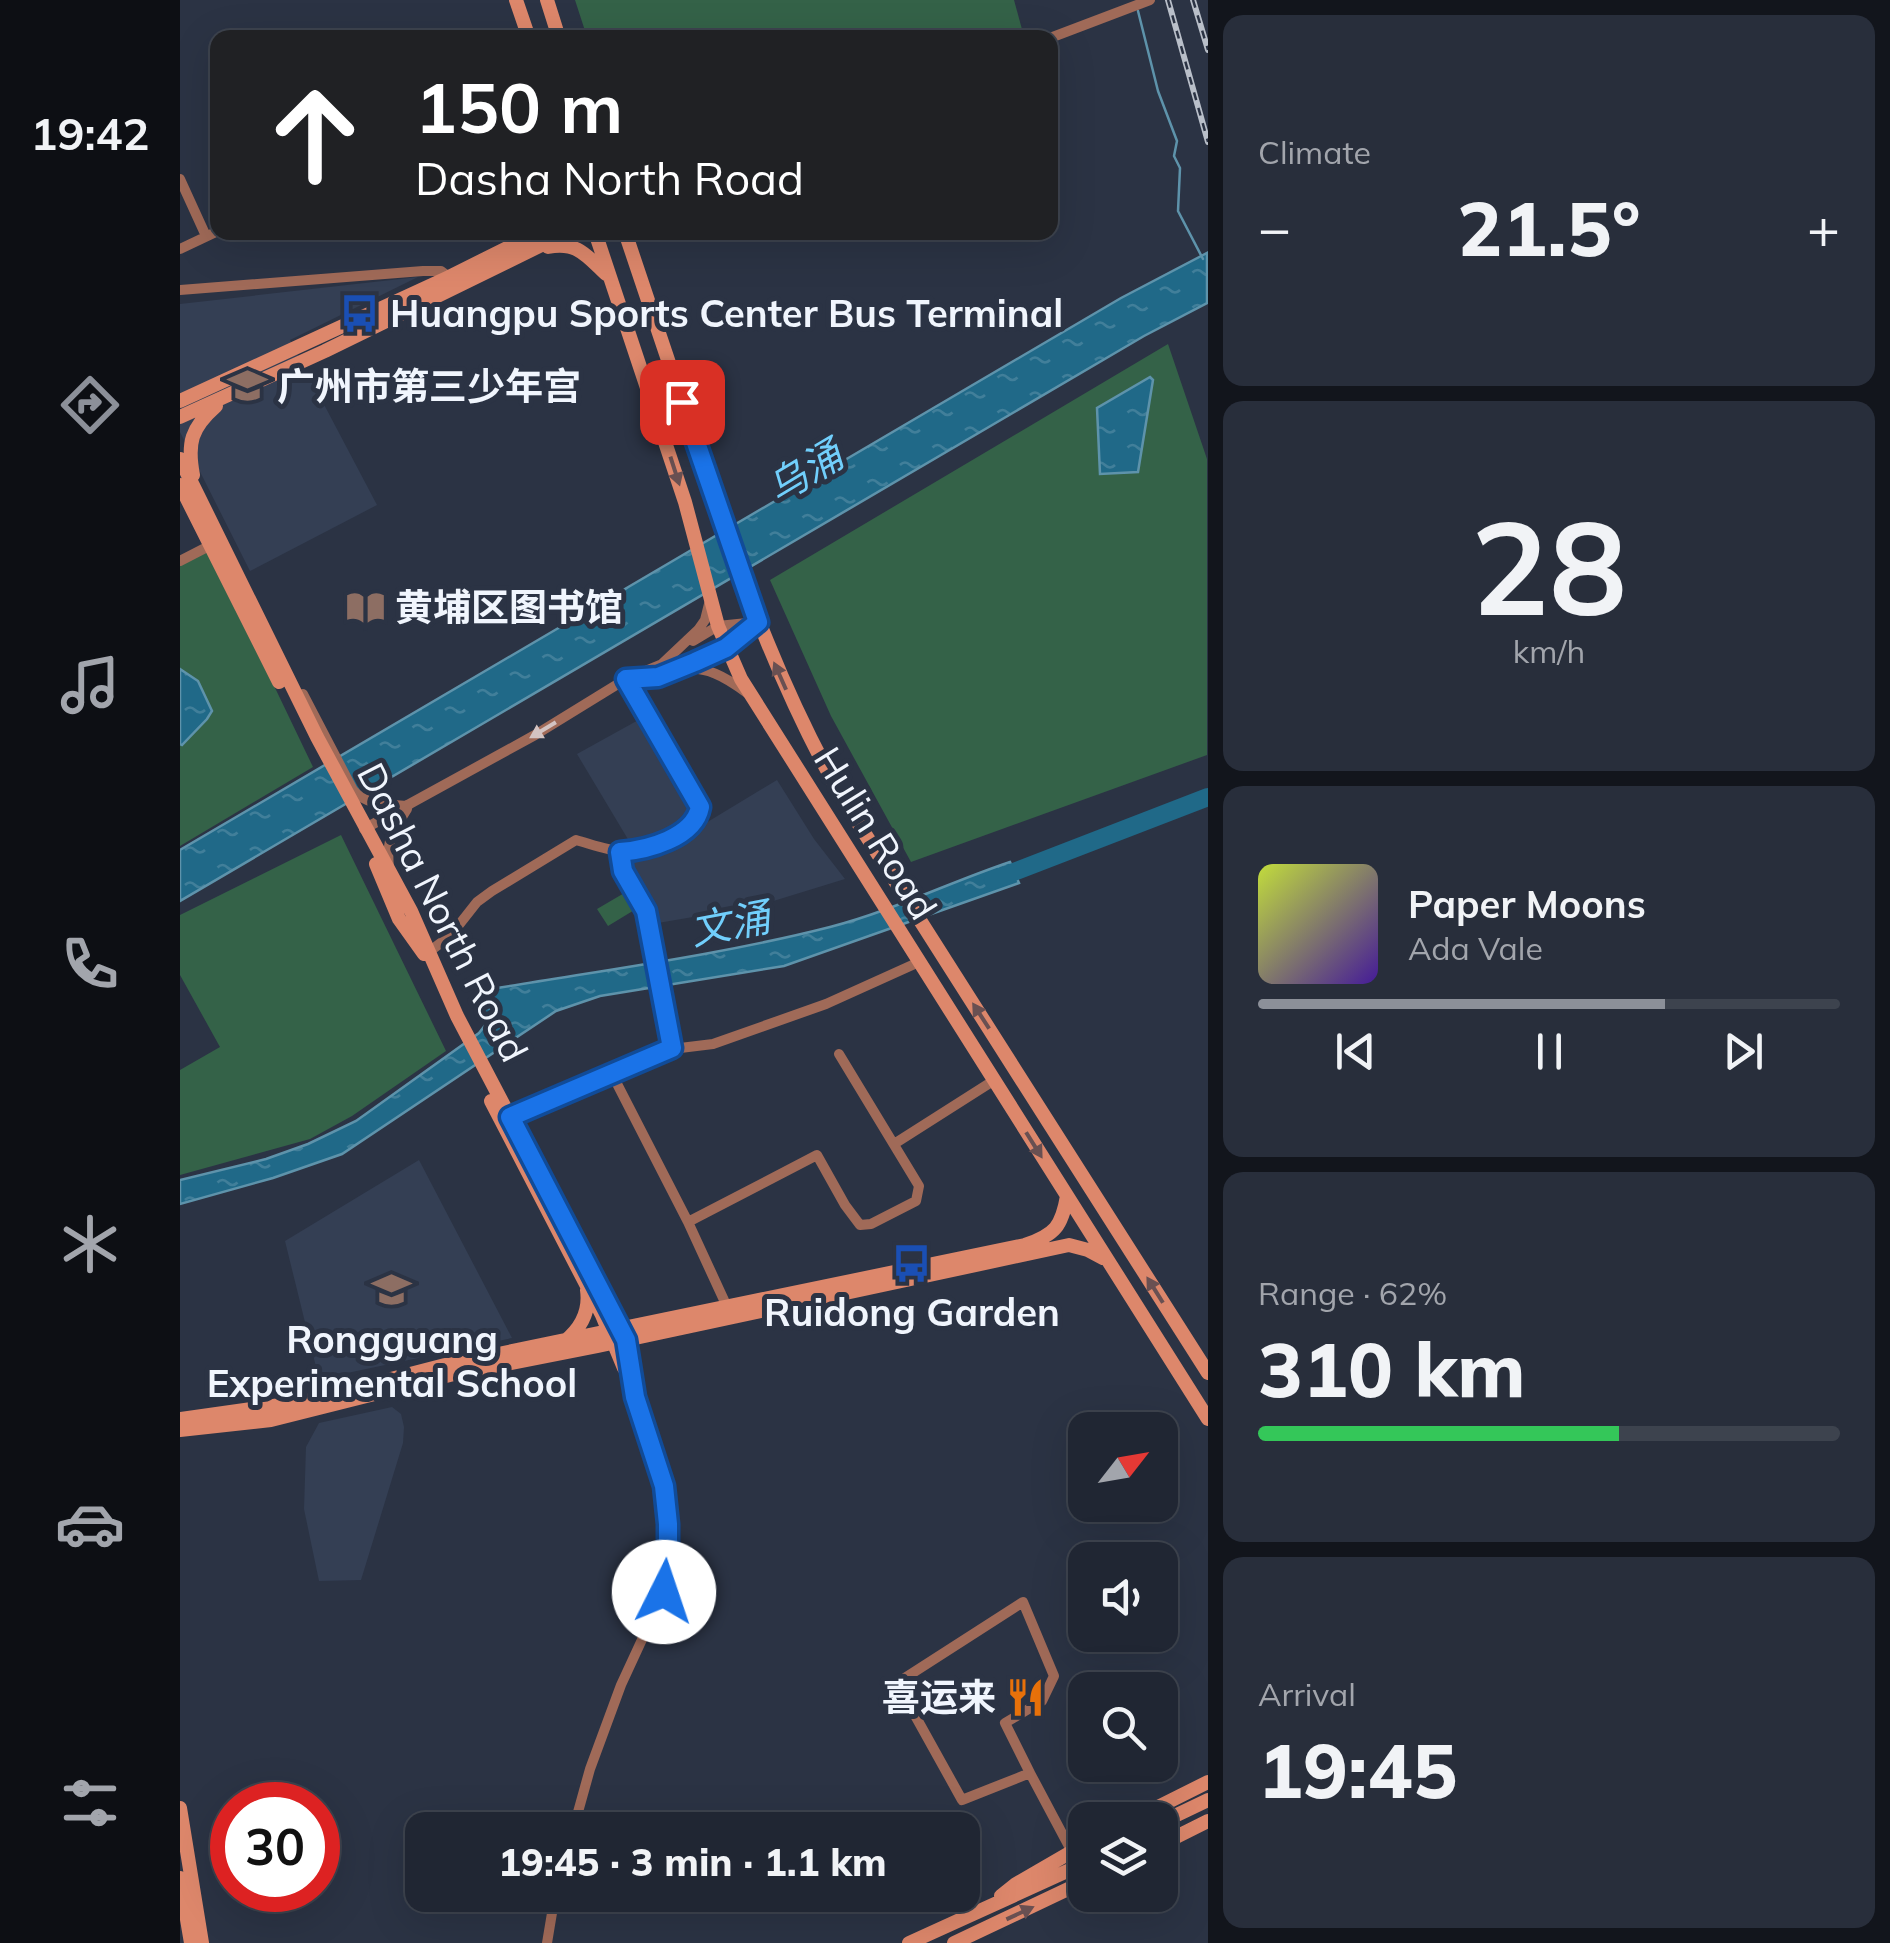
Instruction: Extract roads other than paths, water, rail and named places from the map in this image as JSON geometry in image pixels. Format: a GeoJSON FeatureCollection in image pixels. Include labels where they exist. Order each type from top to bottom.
{"type":"FeatureCollection","features":[{"type":"Feature","properties":{"kind":"street"},"geometry":{"type":"LineString","coordinates":[[516,0],[526,30]]}},
{"type":"Feature","properties":{"kind":"street"},"geometry":{"type":"LineString","coordinates":[[546,0],[557,30]]}},
{"type":"Feature","properties":{"kind":"street"},"geometry":{"type":"LineString","coordinates":[[1058,35],[1150,0]]}},
{"type":"Feature","properties":{"kind":"street"},"geometry":{"type":"LineString","coordinates":[[180,178],[206,236]]}},
{"type":"Feature","properties":{"kind":"street"},"geometry":{"type":"LineString","coordinates":[[180,249],[210,234]]}},
{"type":"Feature","properties":{"kind":"street"},"geometry":{"type":"LineString","coordinates":[[180,417],[224,385],[530,240]]}},
{"type":"Feature","properties":{"kind":"street"},"geometry":{"type":"LineString","coordinates":[[180,400],[324,352],[530,240]]}},
{"type":"Feature","properties":{"kind":"street"},"geometry":{"type":"LineString","coordinates":[[544,240],[569,245],[590,258],[610,279]]}},
{"type":"Feature","properties":{"kind":"street","name":"Hulin Road"},"geometry":{"type":"LineString","coordinates":[[598,240],[678,479],[726,648],[779,741],[1208,1419]]}},
{"type":"Feature","properties":{"kind":"street","name":"Hulin Road"},"geometry":{"type":"LineString","coordinates":[[628,240],[743,583],[805,728],[836,787],[896,883],[1208,1372]]}},
{"type":"Feature","properties":{"kind":"street"},"geometry":{"type":"LineString","coordinates":[[636,240],[636,265]]}},
{"type":"Feature","properties":{"kind":"street"},"geometry":{"type":"LineString","coordinates":[[180,290],[423,271],[441,271],[449,277]]}},
{"type":"Feature","properties":{"kind":"street"},"geometry":{"type":"LineString","coordinates":[[622,313],[649,303]]}},
{"type":"Feature","properties":{"kind":"street"},"geometry":{"type":"LineString","coordinates":[[180,390],[189,392],[224,385]]}},
{"type":"Feature","properties":{"kind":"street"},"geometry":{"type":"LineString","coordinates":[[187,485],[191,438],[224,385]]}},
{"type":"Feature","properties":{"kind":"street","name":"Dasha North Road"},"geometry":{"type":"LineString","coordinates":[[180,459],[211,545],[314,752],[356,807]]}},
{"type":"Feature","properties":{"kind":"street","name":"Dasha North Road"},"geometry":{"type":"LineString","coordinates":[[187,485],[331,755],[356,807],[399,919],[428,953]]}},
{"type":"Feature","properties":{"kind":"street"},"geometry":{"type":"LineString","coordinates":[[180,562],[211,545]]}},
{"type":"Feature","properties":{"kind":"street"},"geometry":{"type":"LineString","coordinates":[[365,829],[535,735],[626,679],[662,664],[691,638],[704,620],[710,599]]}},
{"type":"Feature","properties":{"kind":"street"},"geometry":{"type":"LineString","coordinates":[[678,650],[718,626],[758,622]]}},
{"type":"Feature","properties":{"kind":"street"},"geometry":{"type":"LineString","coordinates":[[626,679],[658,677],[676,670],[726,648],[758,622]]}},
{"type":"Feature","properties":{"kind":"street"},"geometry":{"type":"LineString","coordinates":[[676,670],[691,668],[716,673],[751,696]]}},
{"type":"Feature","properties":{"kind":"street"},"geometry":{"type":"LineString","coordinates":[[428,953],[451,935],[492,890],[576,840],[620,852],[647,849],[693,824],[700,807],[626,679]]}},
{"type":"Feature","properties":{"kind":"street"},"geometry":{"type":"LineString","coordinates":[[779,741],[787,729],[805,728]]}},
{"type":"Feature","properties":{"kind":"street"},"geometry":{"type":"LineString","coordinates":[[356,807],[374,803],[409,806]]}},
{"type":"Feature","properties":{"kind":"street"},"geometry":{"type":"LineString","coordinates":[[390,873],[390,838],[409,806]]}},
{"type":"Feature","properties":{"kind":"street","name":"Dasha North Road"},"geometry":{"type":"LineString","coordinates":[[365,829],[390,873],[586,1285],[618,1336]]}},
{"type":"Feature","properties":{"kind":"street"},"geometry":{"type":"LineString","coordinates":[[620,852],[623,871],[646,911],[672,1048]]}},
{"type":"Feature","properties":{"kind":"street"},"geometry":{"type":"LineString","coordinates":[[510,1117],[672,1048],[714,1044],[826,1004],[920,962]]}},
{"type":"Feature","properties":{"kind":"street"},"geometry":{"type":"LineString","coordinates":[[688,1222],[817,1155],[860,1225],[912,1205],[919,1195],[919,1186],[839,1054]]}},
{"type":"Feature","properties":{"kind":"street"},"geometry":{"type":"LineString","coordinates":[[612,1074],[688,1222],[729,1313]]}},
{"type":"Feature","properties":{"kind":"street"},"geometry":{"type":"LineString","coordinates":[[894,1144],[994,1081]]}},
{"type":"Feature","properties":{"kind":"street","name":"Dasha North Road"},"geometry":{"type":"LineString","coordinates":[[490,1090],[510,1117],[618,1336],[635,1397]]}},
{"type":"Feature","properties":{"kind":"street"},"geometry":{"type":"LineString","coordinates":[[729,1313],[1036,1241],[1058,1227],[1067,1196]]}},
{"type":"Feature","properties":{"kind":"street"},"geometry":{"type":"LineString","coordinates":[[180,1430],[271,1420],[618,1336],[1068,1245],[1108,1260]]}},
{"type":"Feature","properties":{"kind":"street"},"geometry":{"type":"LineString","coordinates":[[565,1341],[577,1331],[586,1310],[586,1285]]}},
{"type":"Feature","properties":{"kind":"street"},"geometry":{"type":"LineString","coordinates":[[180,1419],[302,1402],[446,1365],[565,1341],[618,1336]]}},
{"type":"Feature","properties":{"kind":"street"},"geometry":{"type":"LineString","coordinates":[[578,1812],[620,1685],[664,1592],[668,1564],[664,1486],[635,1397]]}},
{"type":"Feature","properties":{"kind":"street"},"geometry":{"type":"LineString","coordinates":[[1030,1772],[962,1800],[896,1684],[1023,1602],[1054,1676],[1042,1701],[1005,1723],[1068,1832]]}},
{"type":"Feature","properties":{"kind":"street"},"geometry":{"type":"LineString","coordinates":[[1168,1802],[1208,1782]]}},
{"type":"Feature","properties":{"kind":"street"},"geometry":{"type":"LineString","coordinates":[[1178,1814],[1208,1800]]}},
{"type":"Feature","properties":{"kind":"street"},"geometry":{"type":"LineString","coordinates":[[180,1808],[202,1943]]}},
{"type":"Feature","properties":{"kind":"street"},"geometry":{"type":"LineString","coordinates":[[1178,1836],[1208,1824]]}},
{"type":"Feature","properties":{"kind":"street"},"geometry":{"type":"LineString","coordinates":[[987,1907],[1016,1884],[1068,1854]]}},
{"type":"Feature","properties":{"kind":"street"},"geometry":{"type":"LineString","coordinates":[[909,1943],[1068,1871]]}},
{"type":"Feature","properties":{"kind":"street"},"geometry":{"type":"LineString","coordinates":[[180,1878],[191,1943]]}},
{"type":"Feature","properties":{"kind":"street"},"geometry":{"type":"LineString","coordinates":[[954,1943],[1068,1890]]}},
{"type":"Feature","properties":{"kind":"street"},"geometry":{"type":"LineString","coordinates":[[547,1943],[551,1912]]}},
{"type":"Feature","properties":{"kind":"water","name":"乌涌"},"geometry":{"type":"Polygon","coordinates":[[[1207,253],[1207,303],[1144,336],[180,901],[180,850],[1121,298],[1207,253]]]}},
{"type":"Feature","properties":{"kind":"water"},"geometry":{"type":"Polygon","coordinates":[[[1150,377],[1153,380],[1138,472],[1100,474],[1097,408],[1150,377]]]}},
{"type":"Feature","properties":{"kind":"water"},"geometry":{"type":"Polygon","coordinates":[[[180,669],[198,681],[212,711],[182,745],[180,744],[180,669]]]}},
{"type":"Feature","properties":{"kind":"water"},"geometry":{"type":"Polygon","coordinates":[[[1010,862],[1019,883],[784,966],[600,996],[556,1011],[342,1154],[180,1204],[180,1180],[266,1159],[356,1121],[479,1033],[486,1024],[480,1003],[492,989],[704,954],[830,927],[1010,862]]]}},
{"type":"Feature","properties":{"kind":"waterway"},"geometry":{"type":"LineString","coordinates":[[1138,11],[1158,91],[1177,141],[1174,156],[1180,168],[1178,211],[1203,259]]}},
{"type":"Feature","properties":{"kind":"waterway","name":"文涌"},"geometry":{"type":"LineString","coordinates":[[993,880],[1208,797]]}},
{"type":"Feature","properties":{"kind":"railway"},"geometry":{"type":"LineString","coordinates":[[1168,0],[1208,142]]}},
{"type":"Feature","properties":{"kind":"railway"},"geometry":{"type":"LineString","coordinates":[[1193,0],[1208,50]]}},
{"type":"Feature","properties":{"kind":"place","name":"Huangpu Sports Center Bus Terminal"},"geometry":{"type":"Point","coordinates":[360,313]}},
{"type":"Feature","properties":{"kind":"place","name":"广州市第三少年宫"},"geometry":{"type":"Point","coordinates":[247,386]}},
{"type":"Feature","properties":{"kind":"place","name":"黄埔区图书馆"},"geometry":{"type":"Point","coordinates":[365,607]}},
{"type":"Feature","properties":{"kind":"place","name":"Ruidong Garden"},"geometry":{"type":"Point","coordinates":[912,1263]}},
{"type":"Feature","properties":{"kind":"place","name":"Rongguang Experimental School"},"geometry":{"type":"Point","coordinates":[392,1290]}},
{"type":"Feature","properties":{"kind":"place","name":"喜运来"},"geometry":{"type":"Point","coordinates":[1026,1697]}}]}
